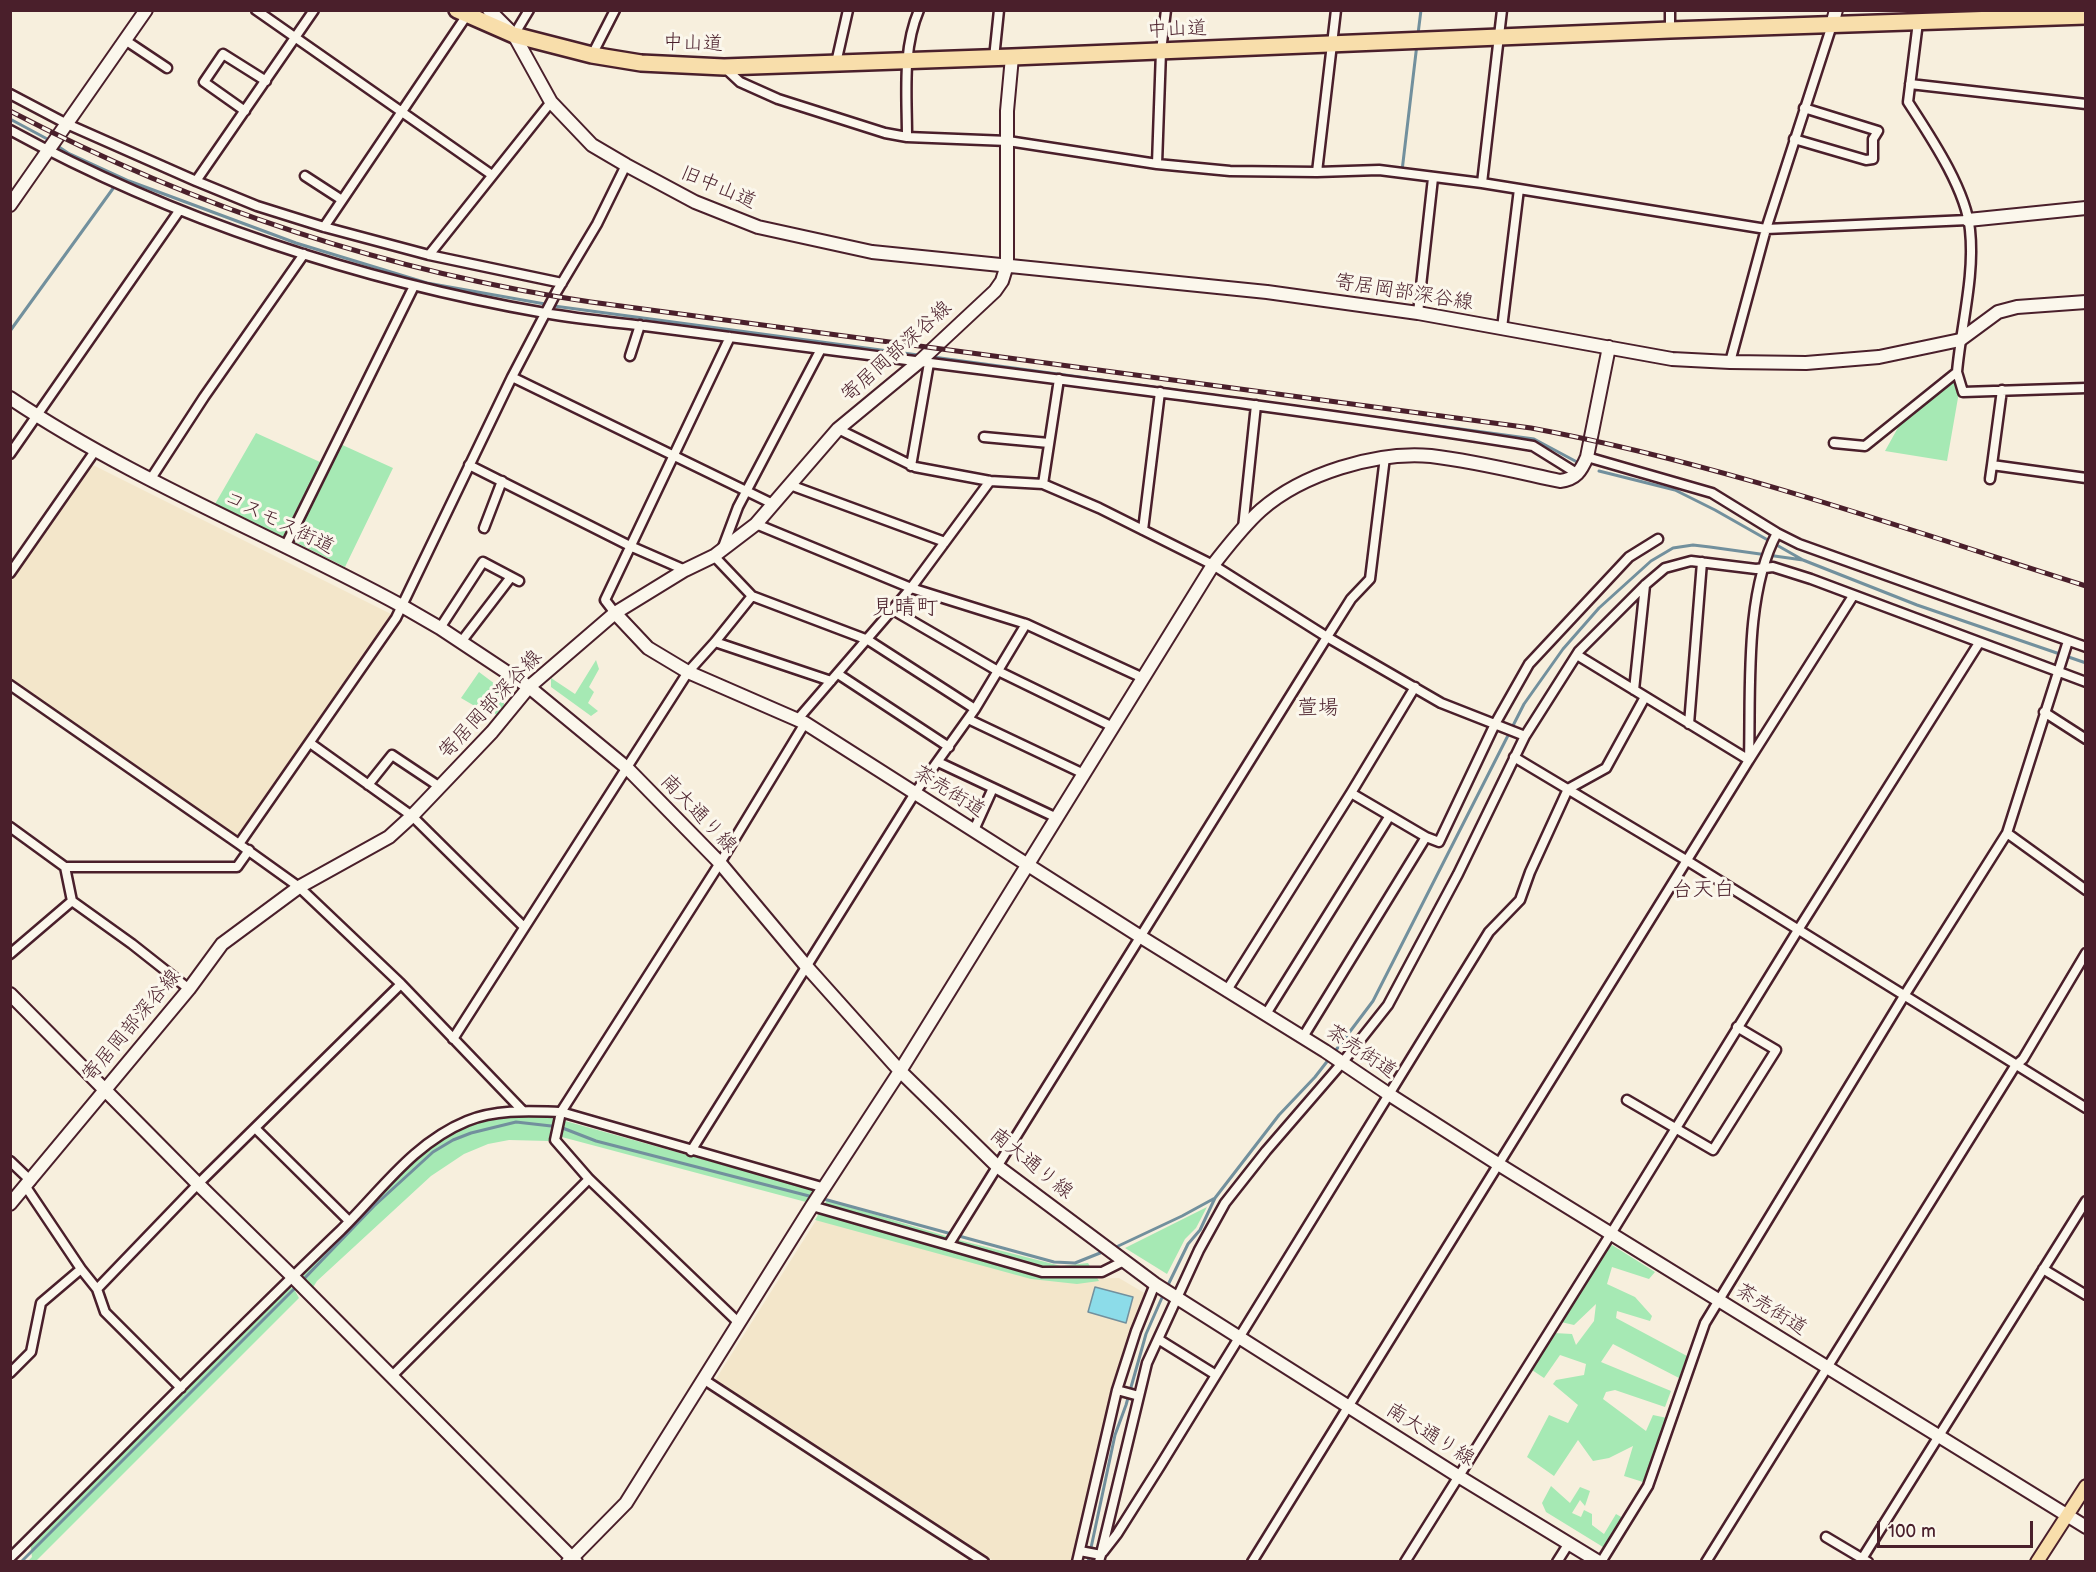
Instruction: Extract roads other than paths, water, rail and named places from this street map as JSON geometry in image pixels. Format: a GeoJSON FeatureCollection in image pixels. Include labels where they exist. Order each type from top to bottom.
{"type":"FeatureCollection","features":[{"type":"Feature","properties":{"kind":"highway","name":"中山道"},"geometry":{"type":"LineString","coordinates":[[462,13],[514,35],[592,55],[641,63],[724,67],[1670,30],[1834,18],[1918,22],[2085,16]]}},
{"type":"Feature","properties":{"kind":"main road"},"geometry":{"type":"LineString","coordinates":[[2037,1562],[2085,1486]]}},
{"type":"Feature","properties":{"kind":"street"},"geometry":{"type":"LineString","coordinates":[[256,10],[492,175]]}},
{"type":"Feature","properties":{"kind":"street"},"geometry":{"type":"LineString","coordinates":[[196,180],[314,10]]}},
{"type":"Feature","properties":{"kind":"street","name":"旧中山道"},"geometry":{"type":"LineString","coordinates":[[489,10],[514,35],[551,102],[592,145],[695,202],[758,227],[825,243],[892,255],[1007,265]]}},
{"type":"Feature","properties":{"kind":"street"},"geometry":{"type":"LineString","coordinates":[[514,35],[529,10]]}},
{"type":"Feature","properties":{"kind":"street"},"geometry":{"type":"LineString","coordinates":[[592,55],[615,10]]}},
{"type":"Feature","properties":{"kind":"street"},"geometry":{"type":"LineString","coordinates":[[836,63],[848,10]]}},
{"type":"Feature","properties":{"kind":"street"},"geometry":{"type":"LineString","coordinates":[[907,137],[906,60],[912,26],[919,10]]}},
{"type":"Feature","properties":{"kind":"street"},"geometry":{"type":"LineString","coordinates":[[994,58],[999,10]]}},
{"type":"Feature","properties":{"kind":"street"},"geometry":{"type":"LineString","coordinates":[[1157,164],[1161,51],[1166,10]]}},
{"type":"Feature","properties":{"kind":"street"},"geometry":{"type":"LineString","coordinates":[[1317,172],[1336,10]]}},
{"type":"Feature","properties":{"kind":"street"},"geometry":{"type":"LineString","coordinates":[[1482,183],[1502,10]]}},
{"type":"Feature","properties":{"kind":"street"},"geometry":{"type":"LineString","coordinates":[[1670,10],[1670,30]]}},
{"type":"Feature","properties":{"kind":"street"},"geometry":{"type":"LineString","coordinates":[[10,205],[142,12]]}},
{"type":"Feature","properties":{"kind":"street"},"geometry":{"type":"LineString","coordinates":[[324,227],[402,113],[462,13]]}},
{"type":"Feature","properties":{"kind":"street"},"geometry":{"type":"LineString","coordinates":[[1730,362],[1766,229],[1834,18]]}},
{"type":"Feature","properties":{"kind":"street"},"geometry":{"type":"LineString","coordinates":[[1918,22],[1908,102],[1930,135],[1954,181],[1963,200],[1968,220],[1971,262],[1957,372],[1963,392],[2085,388]]}},
{"type":"Feature","properties":{"kind":"street"},"geometry":{"type":"LineString","coordinates":[[125,40],[168,68]]}},
{"type":"Feature","properties":{"kind":"street"},"geometry":{"type":"LineString","coordinates":[[245,111],[204,82],[223,54],[266,81]]}},
{"type":"Feature","properties":{"kind":"street"},"geometry":{"type":"LineString","coordinates":[[1007,265],[1007,111],[1012,57]]}},
{"type":"Feature","properties":{"kind":"street"},"geometry":{"type":"LineString","coordinates":[[724,67],[740,82],[778,99],[885,133],[907,137],[1008,141],[1157,164],[1230,171],[1379,170],[1482,183],[1766,229],[1977,221],[2085,208]]}},
{"type":"Feature","properties":{"kind":"street"},"geometry":{"type":"LineString","coordinates":[[1910,84],[2085,104]]}},
{"type":"Feature","properties":{"kind":"street"},"geometry":{"type":"LineString","coordinates":[[10,94],[67,124],[257,206],[324,227],[429,255],[562,283]]}},
{"type":"Feature","properties":{"kind":"street"},"geometry":{"type":"LineString","coordinates":[[429,255],[551,102]]}},
{"type":"Feature","properties":{"kind":"street"},"geometry":{"type":"LineString","coordinates":[[1794,139],[1866,160],[1873,159],[1873,139],[1878,131],[1804,108]]}},
{"type":"Feature","properties":{"kind":"street"},"geometry":{"type":"LineString","coordinates":[[10,130],[49,151],[179,211],[304,254],[414,286],[546,313],[924,363],[1059,378],[1386,423],[1533,446],[1578,474]]}},
{"type":"Feature","properties":{"kind":"street"},"geometry":{"type":"LineString","coordinates":[[239,844],[402,606],[512,377],[562,283],[597,224],[626,165]]}},
{"type":"Feature","properties":{"kind":"street"},"geometry":{"type":"LineString","coordinates":[[305,176],[342,200]]}},
{"type":"Feature","properties":{"kind":"street"},"geometry":{"type":"LineString","coordinates":[[1418,313],[1433,178]]}},
{"type":"Feature","properties":{"kind":"street"},"geometry":{"type":"LineString","coordinates":[[1502,328],[1519,189]]}},
{"type":"Feature","properties":{"kind":"street"},"geometry":{"type":"LineString","coordinates":[[10,454],[179,211]]}},
{"type":"Feature","properties":{"kind":"street"},"geometry":{"type":"LineString","coordinates":[[150,480],[204,397],[304,254]]}},
{"type":"Feature","properties":{"kind":"street","name":"寄居岡部深谷線"},"geometry":{"type":"LineString","coordinates":[[10,1204],[29,1184],[105,1088],[189,989],[222,944],[299,887],[389,837],[492,732],[529,687],[615,613],[685,570],[718,553],[756,525],[838,429],[924,363],[995,291],[1002,281],[1007,265],[1267,292],[1418,313],[1672,359],[1730,362],[1806,363],[1880,357],[1960,340],[1998,312],[2017,307],[2085,302]]}},
{"type":"Feature","properties":{"kind":"street"},"geometry":{"type":"LineString","coordinates":[[285,547],[414,286]]}},
{"type":"Feature","properties":{"kind":"street"},"geometry":{"type":"LineString","coordinates":[[630,356],[640,326]]}},
{"type":"Feature","properties":{"kind":"street"},"geometry":{"type":"LineString","coordinates":[[615,613],[605,600],[730,337]]}},
{"type":"Feature","properties":{"kind":"street"},"geometry":{"type":"LineString","coordinates":[[10,994],[572,1560],[626,1503],[812,1206],[900,1071],[1213,566],[1243,528],[1262,509],[1293,489],[1323,474],[1385,457],[1429,456],[1560,481],[1573,478],[1578,474],[1587,457],[1609,347]]}},
{"type":"Feature","properties":{"kind":"street"},"geometry":{"type":"LineString","coordinates":[[821,349],[746,491],[718,553],[752,596],[868,640],[975,709]]}},
{"type":"Feature","properties":{"kind":"street"},"geometry":{"type":"LineString","coordinates":[[911,466],[924,363]]}},
{"type":"Feature","properties":{"kind":"street"},"geometry":{"type":"LineString","coordinates":[[1834,443],[1865,446],[1957,372]]}},
{"type":"Feature","properties":{"kind":"street"},"geometry":{"type":"LineString","coordinates":[[512,377],[773,504]]}},
{"type":"Feature","properties":{"kind":"street"},"geometry":{"type":"LineString","coordinates":[[1043,484],[1059,378]]}},
{"type":"Feature","properties":{"kind":"street"},"geometry":{"type":"LineString","coordinates":[[1990,479],[2002,390]]}},
{"type":"Feature","properties":{"kind":"street"},"geometry":{"type":"LineString","coordinates":[[1143,530],[1160,392]]}},
{"type":"Feature","properties":{"kind":"street","name":"コスモス街道"},"geometry":{"type":"LineString","coordinates":[[10,398],[95,451],[402,606],[440,628],[529,687]]}},
{"type":"Feature","properties":{"kind":"street"},"geometry":{"type":"LineString","coordinates":[[1243,528],[1256,405]]}},
{"type":"Feature","properties":{"kind":"street"},"geometry":{"type":"LineString","coordinates":[[838,429],[911,466],[990,481],[1043,484],[1099,508],[1213,566],[1327,637],[1441,703],[1522,735]]}},
{"type":"Feature","properties":{"kind":"street"},"geometry":{"type":"LineString","coordinates":[[984,437],[1049,443]]}},
{"type":"Feature","properties":{"kind":"street"},"geometry":{"type":"LineString","coordinates":[[10,573],[95,451]]}},
{"type":"Feature","properties":{"kind":"street"},"geometry":{"type":"LineString","coordinates":[[949,1244],[1351,599],[1370,579],[1385,457]]}},
{"type":"Feature","properties":{"kind":"street"},"geometry":{"type":"LineString","coordinates":[[1587,457],[1712,493],[1770,550],[1783,569],[2085,682]]}},
{"type":"Feature","properties":{"kind":"street"},"geometry":{"type":"LineString","coordinates":[[469,465],[630,546],[685,570]]}},
{"type":"Feature","properties":{"kind":"street"},"geometry":{"type":"LineString","coordinates":[[1992,465],[2085,478]]}},
{"type":"Feature","properties":{"kind":"street"},"geometry":{"type":"LineString","coordinates":[[739,1323],[589,1179],[555,1140],[560,1116],[720,863],[802,721],[911,588],[990,481]]}},
{"type":"Feature","properties":{"kind":"street"},"geometry":{"type":"LineString","coordinates":[[484,528],[502,482]]}},
{"type":"Feature","properties":{"kind":"street"},"geometry":{"type":"LineString","coordinates":[[790,485],[945,542]]}},
{"type":"Feature","properties":{"kind":"street"},"geometry":{"type":"LineString","coordinates":[[756,525],[911,588],[1026,624],[1143,678]]}},
{"type":"Feature","properties":{"kind":"street"},"geometry":{"type":"LineString","coordinates":[[1351,793],[1389,817],[1439,842],[1529,664],[1629,557],[1658,539]]}},
{"type":"Feature","properties":{"kind":"street"},"geometry":{"type":"LineString","coordinates":[[1099,1557],[1147,1363],[1198,1250],[1225,1203],[1388,1005],[1458,874],[1514,757],[1522,735],[1576,655],[1645,585],[1665,568],[1692,561],[1756,569],[1770,550],[1799,544],[2068,643],[2085,647]]}},
{"type":"Feature","properties":{"kind":"street"},"geometry":{"type":"LineString","coordinates":[[1749,760],[1754,620],[1757,591],[1770,550]]}},
{"type":"Feature","properties":{"kind":"street"},"geometry":{"type":"LineString","coordinates":[[440,628],[483,562],[515,579],[461,642]]}},
{"type":"Feature","properties":{"kind":"street"},"geometry":{"type":"LineString","coordinates":[[1689,723],[1702,562]]}},
{"type":"Feature","properties":{"kind":"street"},"geometry":{"type":"LineString","coordinates":[[1634,690],[1645,585]]}},
{"type":"Feature","properties":{"kind":"street"},"geometry":{"type":"LineString","coordinates":[[453,1039],[688,672],[716,642],[752,596]]}},
{"type":"Feature","properties":{"kind":"street"},"geometry":{"type":"LineString","coordinates":[[1252,1562],[1686,860],[1853,596]]}},
{"type":"Feature","properties":{"kind":"street"},"geometry":{"type":"LineString","coordinates":[[893,610],[998,671],[1113,728]]}},
{"type":"Feature","properties":{"kind":"street","name":"茶売街道"},"geometry":{"type":"LineString","coordinates":[[615,613],[640,642],[688,672],[802,721],[1325,1051],[1498,1164],[1612,1232],[1828,1369],[2085,1527]]}},
{"type":"Feature","properties":{"kind":"street"},"geometry":{"type":"LineString","coordinates":[[691,1151],[915,794],[975,709],[1026,624]]}},
{"type":"Feature","properties":{"kind":"street"},"geometry":{"type":"LineString","coordinates":[[716,642],[835,678],[949,747]]}},
{"type":"Feature","properties":{"kind":"street"},"geometry":{"type":"LineString","coordinates":[[1405,1562],[1612,1232],[1737,1027],[1979,643]]}},
{"type":"Feature","properties":{"kind":"street"},"geometry":{"type":"LineString","coordinates":[[1600,1562],[1648,1486],[1705,1323],[1904,996],[2007,833],[2068,643]]}},
{"type":"Feature","properties":{"kind":"street"},"geometry":{"type":"LineString","coordinates":[[1576,655],[1749,760]]}},
{"type":"Feature","properties":{"kind":"street"},"geometry":{"type":"LineString","coordinates":[[10,685],[299,887],[400,984],[522,1110]]}},
{"type":"Feature","properties":{"kind":"street","name":"南大通り線"},"geometry":{"type":"LineString","coordinates":[[529,687],[627,768],[720,863],[807,967],[900,1071],[997,1166],[1176,1298],[1458,1476],[1600,1562]]}},
{"type":"Feature","properties":{"kind":"street"},"geometry":{"type":"LineString","coordinates":[[1227,990],[1416,687]]}},
{"type":"Feature","properties":{"kind":"street"},"geometry":{"type":"LineString","coordinates":[[1099,1557],[1117,1534],[1490,932],[1520,900],[1530,872],[1568,789],[1606,768],[1645,697]]}},
{"type":"Feature","properties":{"kind":"street"},"geometry":{"type":"LineString","coordinates":[[2044,712],[2085,739]]}},
{"type":"Feature","properties":{"kind":"street"},"geometry":{"type":"LineString","coordinates":[[968,719],[1084,774]]}},
{"type":"Feature","properties":{"kind":"street"},"geometry":{"type":"LineString","coordinates":[[310,743],[412,816],[524,927]]}},
{"type":"Feature","properties":{"kind":"street"},"geometry":{"type":"LineString","coordinates":[[368,785],[392,755],[440,787]]}},
{"type":"Feature","properties":{"kind":"street"},"geometry":{"type":"LineString","coordinates":[[1514,757],[1686,860],[2085,1108]]}},
{"type":"Feature","properties":{"kind":"street"},"geometry":{"type":"LineString","coordinates":[[938,762],[1057,818]]}},
{"type":"Feature","properties":{"kind":"street"},"geometry":{"type":"LineString","coordinates":[[974,830],[993,788]]}},
{"type":"Feature","properties":{"kind":"street"},"geometry":{"type":"LineString","coordinates":[[1266,1014],[1389,817]]}},
{"type":"Feature","properties":{"kind":"street"},"geometry":{"type":"LineString","coordinates":[[10,827],[65,867],[237,867],[249,850]]}},
{"type":"Feature","properties":{"kind":"street"},"geometry":{"type":"LineString","coordinates":[[2007,833],[2085,890]]}},
{"type":"Feature","properties":{"kind":"street"},"geometry":{"type":"LineString","coordinates":[[1303,1037],[1426,837]]}},
{"type":"Feature","properties":{"kind":"street"},"geometry":{"type":"LineString","coordinates":[[65,867],[72,901],[189,989]]}},
{"type":"Feature","properties":{"kind":"street"},"geometry":{"type":"LineString","coordinates":[[10,954],[72,901]]}},
{"type":"Feature","properties":{"kind":"street"},"geometry":{"type":"LineString","coordinates":[[1706,1562],[2015,1066],[2023,1059],[2085,954]]}},
{"type":"Feature","properties":{"kind":"street"},"geometry":{"type":"LineString","coordinates":[[97,1289],[198,1184],[400,984]]}},
{"type":"Feature","properties":{"kind":"street"},"geometry":{"type":"LineString","coordinates":[[1627,1100],[1713,1150],[1776,1050],[1737,1027]]}},
{"type":"Feature","properties":{"kind":"street"},"geometry":{"type":"LineString","coordinates":[[11,1556],[349,1221],[412,1155],[467,1121],[497,1113],[522,1110],[560,1116],[825,1188]]}},
{"type":"Feature","properties":{"kind":"street"},"geometry":{"type":"LineString","coordinates":[[255,1128],[349,1221]]}},
{"type":"Feature","properties":{"kind":"street"},"geometry":{"type":"LineString","coordinates":[[10,1161],[29,1184],[81,1269],[97,1289],[105,1312],[181,1388]]}},
{"type":"Feature","properties":{"kind":"street"},"geometry":{"type":"LineString","coordinates":[[391,1377],[589,1179]]}},
{"type":"Feature","properties":{"kind":"street"},"geometry":{"type":"LineString","coordinates":[[1826,1537],[1863,1560],[2085,1201]]}},
{"type":"Feature","properties":{"kind":"street"},"geometry":{"type":"LineString","coordinates":[[812,1206],[1042,1272],[1102,1272],[1124,1261]]}},
{"type":"Feature","properties":{"kind":"street"},"geometry":{"type":"LineString","coordinates":[[10,1373],[31,1352],[41,1303],[81,1269]]}},
{"type":"Feature","properties":{"kind":"street"},"geometry":{"type":"LineString","coordinates":[[2043,1269],[2085,1295]]}},
{"type":"Feature","properties":{"kind":"street"},"geometry":{"type":"LineString","coordinates":[[1077,1562],[1082,1551],[1117,1390],[1136,1331],[1155,1284]]}},
{"type":"Feature","properties":{"kind":"street"},"geometry":{"type":"LineString","coordinates":[[1158,1339],[1216,1375]]}},
{"type":"Feature","properties":{"kind":"street"},"geometry":{"type":"LineString","coordinates":[[703,1379],[984,1562]]}},
{"type":"Feature","properties":{"kind":"street"},"geometry":{"type":"LineString","coordinates":[[1117,1390],[1139,1396]]}},
{"type":"Feature","properties":{"kind":"street"},"geometry":{"type":"LineString","coordinates":[[1557,1562],[1569,1543]]}},
{"type":"Feature","properties":{"kind":"street"},"geometry":{"type":"LineString","coordinates":[[1082,1551],[1099,1557]]}},
{"type":"Feature","properties":{"kind":"water"},"geometry":{"type":"Polygon","coordinates":[[[1095,1287],[1133,1297],[1126,1323],[1088,1312],[1095,1287]]]}},
{"type":"Feature","properties":{"kind":"waterway"},"geometry":{"type":"LineString","coordinates":[[1418,34],[1421,10]]}},
{"type":"Feature","properties":{"kind":"waterway"},"geometry":{"type":"LineString","coordinates":[[1402,171],[1417,44]]}},
{"type":"Feature","properties":{"kind":"waterway"},"geometry":{"type":"LineString","coordinates":[[10,119],[51,141]]}},
{"type":"Feature","properties":{"kind":"waterway"},"geometry":{"type":"LineString","coordinates":[[56,145],[68,153],[129,181],[296,243],[427,283],[545,304]]}},
{"type":"Feature","properties":{"kind":"waterway"},"geometry":{"type":"LineString","coordinates":[[10,331],[117,183]]}},
{"type":"Feature","properties":{"kind":"waterway"},"geometry":{"type":"LineString","coordinates":[[554,306],[918,355]]}},
{"type":"Feature","properties":{"kind":"waterway"},"geometry":{"type":"LineString","coordinates":[[933,357],[1534,439],[1577,462]]}},
{"type":"Feature","properties":{"kind":"waterway"},"geometry":{"type":"LineString","coordinates":[[1599,471],[1675,490],[1803,560],[1917,605],[2086,663]]}},
{"type":"Feature","properties":{"kind":"waterway"},"geometry":{"type":"LineString","coordinates":[[1333,1054],[1373,1001],[1524,704],[1563,649],[1599,608],[1651,561],[1673,548],[1693,545],[1803,560]]}},
{"type":"Feature","properties":{"kind":"waterway"},"geometry":{"type":"LineString","coordinates":[[1167,1287],[1188,1244],[1200,1230],[1215,1198],[1279,1115],[1329,1059]]}},
{"type":"Feature","properties":{"kind":"waterway"},"geometry":{"type":"LineString","coordinates":[[301,1282],[374,1206],[433,1152],[471,1133],[516,1122],[560,1127],[596,1141],[813,1197]]}},
{"type":"Feature","properties":{"kind":"waterway"},"geometry":{"type":"LineString","coordinates":[[820,1198],[1054,1262],[1075,1263],[1105,1251]]}},
{"type":"Feature","properties":{"kind":"waterway"},"geometry":{"type":"LineString","coordinates":[[1114,1248],[1215,1198]]}},
{"type":"Feature","properties":{"kind":"waterway"},"geometry":{"type":"LineString","coordinates":[[21,1562],[296,1287]]}},
{"type":"Feature","properties":{"kind":"waterway"},"geometry":{"type":"LineString","coordinates":[[1088,1562],[1115,1435],[1146,1334],[1164,1293]]}},
{"type":"Feature","properties":{"kind":"railway"},"geometry":{"type":"LineString","coordinates":[[10,111],[149,177],[220,205],[293,231],[440,273],[591,302],[1531,428],[1602,442],[1741,478],[2086,586]]}},
{"type":"Feature","properties":{"kind":"district","name":"見晴町"},"geometry":{"type":"Point","coordinates":[905,608]}},
{"type":"Feature","properties":{"kind":"district","name":"萱場"},"geometry":{"type":"Point","coordinates":[1318,709]}},
{"type":"Feature","properties":{"kind":"district","name":"台天白"},"geometry":{"type":"Point","coordinates":[1703,891]}}]}
